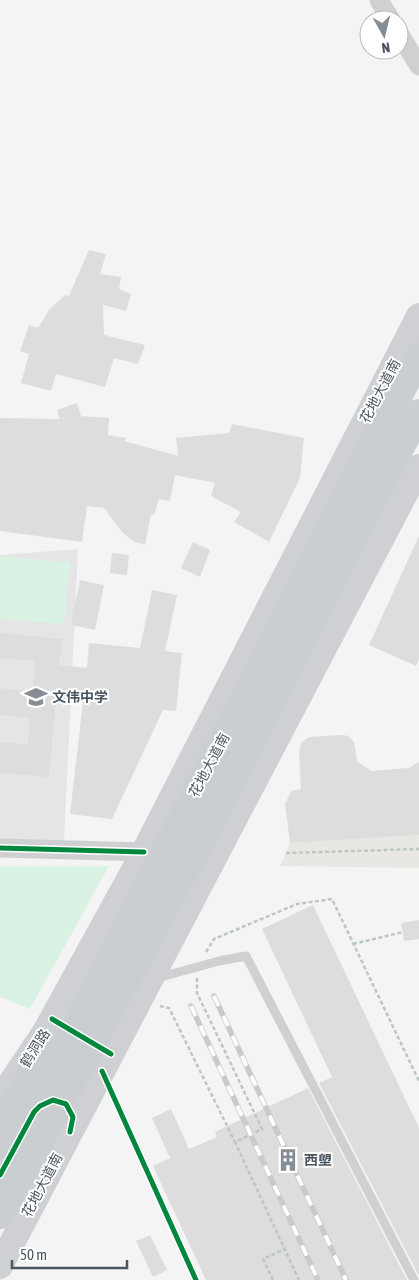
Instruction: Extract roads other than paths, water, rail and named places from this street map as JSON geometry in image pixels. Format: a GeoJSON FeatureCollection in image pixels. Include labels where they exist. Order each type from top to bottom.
{"type":"FeatureCollection","features":[{"type":"Feature","properties":{"kind":"main road","name":"花地大道南"},"geometry":{"type":"LineString","coordinates":[[0,1099],[45,1032],[144,852],[419,316]]}},
{"type":"Feature","properties":{"kind":"main road","name":"花地大道南"},"geometry":{"type":"LineString","coordinates":[[0,1174],[419,357]]}},
{"type":"Feature","properties":{"kind":"main road","name":"花地大道南"},"geometry":{"type":"LineString","coordinates":[[0,1215],[208,826],[375,495],[419,413]]}},
{"type":"Feature","properties":{"kind":"main road","name":"花地大道南"},"geometry":{"type":"LineString","coordinates":[[0,1266],[419,467]]}},
{"type":"Feature","properties":{"kind":"main road","name":"鹤洞路"},"geometry":{"type":"LineString","coordinates":[[0,1130],[31,1074],[124,929]]}},
{"type":"Feature","properties":{"kind":"street"},"geometry":{"type":"LineString","coordinates":[[409,50],[419,66]]}},
{"type":"Feature","properties":{"kind":"street"},"geometry":{"type":"LineString","coordinates":[[374,403],[419,409]]}},
{"type":"Feature","properties":{"kind":"street"},"geometry":{"type":"LineString","coordinates":[[374,403],[419,426]]}},
{"type":"Feature","properties":{"kind":"street"},"geometry":{"type":"LineString","coordinates":[[0,848],[144,852]]}},
{"type":"Feature","properties":{"kind":"street","name":"花地大道南"},"geometry":{"type":"LineString","coordinates":[[0,1174],[34,1112],[40,1106],[53,1100],[66,1104],[73,1117],[70,1132]]}},
{"type":"Feature","properties":{"kind":"lane"},"geometry":{"type":"LineString","coordinates":[[150,980],[197,966],[246,956],[414,1280]]}},
{"type":"Feature","properties":{"kind":"railway"},"geometry":{"type":"LineString","coordinates":[[214,996],[346,1280]]}},
{"type":"Feature","properties":{"kind":"railway"},"geometry":{"type":"LineString","coordinates":[[191,1006],[318,1280]]}},
{"type":"Feature","properties":{"kind":"place","name":"文伟中学"},"geometry":{"type":"Point","coordinates":[36,697]}},
{"type":"Feature","properties":{"kind":"place","name":"西塱"},"geometry":{"type":"Point","coordinates":[288,1160]}}]}
